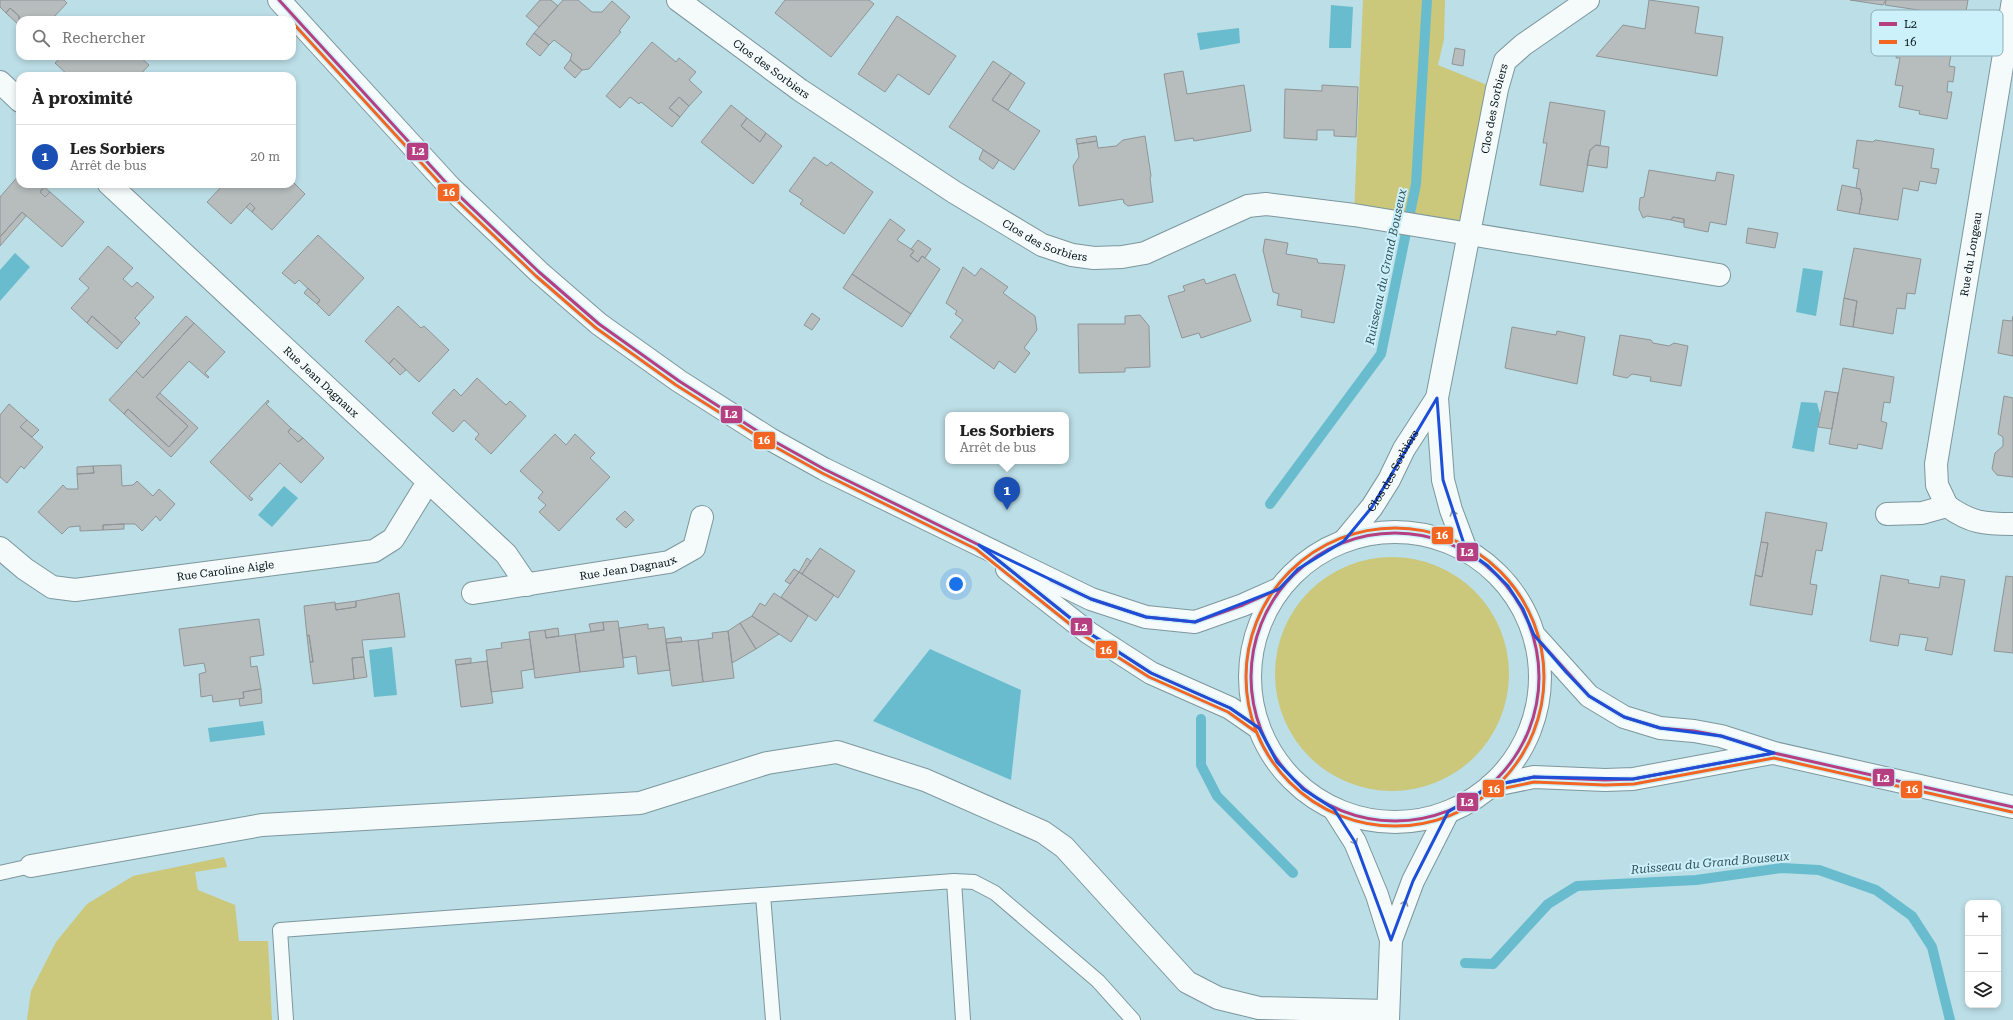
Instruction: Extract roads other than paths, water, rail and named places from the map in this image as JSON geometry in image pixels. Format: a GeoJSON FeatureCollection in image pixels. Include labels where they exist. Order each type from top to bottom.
{"type":"FeatureCollection","features":[{"type":"Feature","properties":{"kind":"street"},"geometry":{"type":"LineString","coordinates":[[279,0],[294,16]]}},
{"type":"Feature","properties":{"kind":"street","name":"Clos des Sorbiers"},"geometry":{"type":"LineString","coordinates":[[678,0],[800,90],[954,192],[1042,245],[1072,255],[1094,258],[1122,257],[1145,253],[1248,206],[1266,204],[1354,214],[1719,275]]}},
{"type":"Feature","properties":{"kind":"street","name":"Clos des Sorbiers"},"geometry":{"type":"LineString","coordinates":[[1466,550],[1451,510],[1443,480],[1438,398],[1497,88],[1505,61],[1523,45],[1588,0]]}},
{"type":"Feature","properties":{"kind":"street","name":"Rue du Longeau"},"geometry":{"type":"LineString","coordinates":[[2003,55],[2012,0]]}},
{"type":"Feature","properties":{"kind":"street"},"geometry":{"type":"LineString","coordinates":[[296,19],[450,187],[539,272],[599,324],[678,381],[770,439],[824,469],[1091,599],[1146,617],[1195,622],[1244,605],[1280,589]]}},
{"type":"Feature","properties":{"kind":"street","name":"Rue du Longeau"},"geometry":{"type":"LineString","coordinates":[[2003,56],[1936,464],[1937,485],[1947,506],[1962,517],[1986,524],[2013,524]]}},
{"type":"Feature","properties":{"kind":"street"},"geometry":{"type":"LineString","coordinates":[[0,82],[16,97]]}},
{"type":"Feature","properties":{"kind":"street","name":"Rue Jean Dagnaux"},"geometry":{"type":"LineString","coordinates":[[113,188],[506,554],[526,584]]}},
{"type":"Feature","properties":{"kind":"street","name":"Clos des Sorbiers"},"geometry":{"type":"LineString","coordinates":[[1344,541],[1376,500],[1389,480],[1404,449],[1438,398]]}},
{"type":"Feature","properties":{"kind":"street","name":"Rue Caroline Aigle"},"geometry":{"type":"LineString","coordinates":[[1,556],[25,569],[52,587],[75,590],[374,551],[393,539],[428,482]]}},
{"type":"Feature","properties":{"kind":"street"},"geometry":{"type":"LineString","coordinates":[[1887,514],[1922,513],[1947,506]]}},
{"type":"Feature","properties":{"kind":"street","name":"Rue Jean Dagnaux"},"geometry":{"type":"LineString","coordinates":[[473,593],[669,562],[694,548],[702,517]]}},
{"type":"Feature","properties":{"kind":"street"},"geometry":{"type":"LineString","coordinates":[[1406,532],[1437,538],[1466,550],[1488,566],[1508,586],[1523,609],[1534,635],[1540,676],[1534,717],[1518,755],[1490,786],[1470,801],[1448,812],[1411,822],[1372,820],[1334,809],[1303,790],[1277,762],[1259,728],[1251,693],[1252,656],[1261,621],[1280,589],[1298,569],[1320,553],[1344,541],[1375,533],[1406,532]]}},
{"type":"Feature","properties":{"kind":"street"},"geometry":{"type":"LineString","coordinates":[[979,545],[1089,633],[1151,673],[1230,708],[1259,728]]}},
{"type":"Feature","properties":{"kind":"street"},"geometry":{"type":"LineString","coordinates":[[1534,635],[1589,696],[1624,717],[1660,728],[1694,731],[1721,736],[1774,753],[2013,807]]}},
{"type":"Feature","properties":{"kind":"street"},"geometry":{"type":"LineString","coordinates":[[31,866],[262,825],[640,803],[767,763],[837,752],[925,780],[1043,832],[1064,847],[1187,982],[1218,998],[1259,1008],[1388,1016],[1391,940],[1413,881],[1448,812]]}},
{"type":"Feature","properties":{"kind":"street"},"geometry":{"type":"LineString","coordinates":[[1490,786],[1534,777],[1605,780],[1633,779],[1774,753]]}},
{"type":"Feature","properties":{"kind":"street"},"geometry":{"type":"LineString","coordinates":[[1334,809],[1355,842],[1377,895],[1391,940]]}},
{"type":"Feature","properties":{"kind":"lane"},"geometry":{"type":"LineString","coordinates":[[0,873],[31,866]]}},
{"type":"Feature","properties":{"kind":"lane"},"geometry":{"type":"LineString","coordinates":[[954,881],[963,1020]]}},
{"type":"Feature","properties":{"kind":"lane"},"geometry":{"type":"LineString","coordinates":[[286,1020],[280,930],[954,881],[974,882],[995,893],[1098,981],[1133,1020]]}},
{"type":"Feature","properties":{"kind":"lane"},"geometry":{"type":"LineString","coordinates":[[763,895],[773,1020]]}},
{"type":"Feature","properties":{"kind":"water"},"geometry":{"type":"Polygon","coordinates":[[[1331,5],[1353,7],[1351,48],[1329,48],[1331,5]]]}},
{"type":"Feature","properties":{"kind":"water"},"geometry":{"type":"Polygon","coordinates":[[[1239,28],[1240,43],[1200,50],[1197,33],[1239,28]]]}},
{"type":"Feature","properties":{"kind":"water"},"geometry":{"type":"Polygon","coordinates":[[[15,253],[30,267],[0,301],[0,270],[15,253]]]}},
{"type":"Feature","properties":{"kind":"water"},"geometry":{"type":"Polygon","coordinates":[[[1803,268],[1823,271],[1816,316],[1796,312],[1803,268]]]}},
{"type":"Feature","properties":{"kind":"water"},"geometry":{"type":"Polygon","coordinates":[[[1801,402],[1817,403],[1820,414],[1814,452],[1792,448],[1801,402]]]}},
{"type":"Feature","properties":{"kind":"water"},"geometry":{"type":"Polygon","coordinates":[[[284,486],[298,498],[272,527],[258,515],[284,486]]]}},
{"type":"Feature","properties":{"kind":"water"},"geometry":{"type":"Polygon","coordinates":[[[392,647],[397,695],[374,697],[369,650],[392,647]]]}},
{"type":"Feature","properties":{"kind":"water"},"geometry":{"type":"Polygon","coordinates":[[[930,649],[1021,690],[1011,780],[873,721],[930,649]]]}},
{"type":"Feature","properties":{"kind":"water"},"geometry":{"type":"Polygon","coordinates":[[[263,721],[265,735],[210,742],[208,728],[263,721]]]}},
{"type":"Feature","properties":{"kind":"waterway","name":"Ruisseau du Grand Bouseux"},"geometry":{"type":"LineString","coordinates":[[1270,504],[1381,354],[1416,184],[1427,0]]}},
{"type":"Feature","properties":{"kind":"waterway","name":"Ruisseau du Grand Bouseux"},"geometry":{"type":"LineString","coordinates":[[1201,719],[1201,765],[1217,796],[1293,873]]}},
{"type":"Feature","properties":{"kind":"waterway","name":"Ruisseau du Grand Bouseux"},"geometry":{"type":"LineString","coordinates":[[1465,963],[1493,964],[1548,904],[1577,886],[1696,880],[1782,868],[1819,870],[1876,890],[1912,916],[1932,947],[1950,1020]]}},
{"type":"Feature","properties":{"kind":"place","name":"Les Sorbiers"},"geometry":{"type":"Point","coordinates":[1007,510]}}]}
